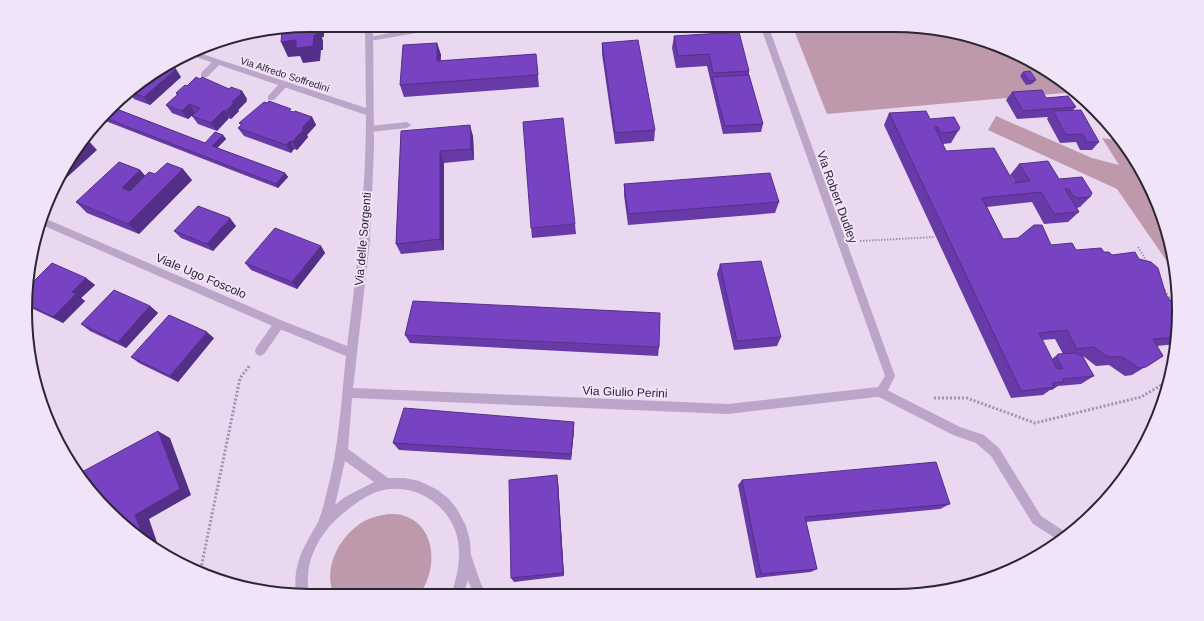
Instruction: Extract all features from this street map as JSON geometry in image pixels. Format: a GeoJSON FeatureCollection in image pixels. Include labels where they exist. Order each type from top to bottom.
{"type":"FeatureCollection","features":[{"type":"Feature","properties":{"kind":"street","name":"Via delle Sorgenti"},"geometry":{"type":"LineString","coordinates":[[322,526],[332,495],[342,451],[351,353],[364,240],[370,129],[370,32]]}},
{"type":"Feature","properties":{"kind":"street"},"geometry":{"type":"LineString","coordinates":[[370,39],[408,32]]}},
{"type":"Feature","properties":{"kind":"street","name":"Via Robert Dudley"},"geometry":{"type":"LineString","coordinates":[[766,32],[890,376],[882,392]]}},
{"type":"Feature","properties":{"kind":"street","name":"Via Alfredo Soffredini"},"geometry":{"type":"LineString","coordinates":[[198,56],[370,113]]}},
{"type":"Feature","properties":{"kind":"street"},"geometry":{"type":"LineString","coordinates":[[204,75],[217,62]]}},
{"type":"Feature","properties":{"kind":"street"},"geometry":{"type":"LineString","coordinates":[[271,98],[284,84]]}},
{"type":"Feature","properties":{"kind":"street"},"geometry":{"type":"LineString","coordinates":[[370,129],[406,125]]}},
{"type":"Feature","properties":{"kind":"street","name":"Viale Ugo Foscolo"},"geometry":{"type":"LineString","coordinates":[[46,223],[279,324],[351,353]]}},
{"type":"Feature","properties":{"kind":"street"},"geometry":{"type":"LineString","coordinates":[[260,351],[279,324]]}},
{"type":"Feature","properties":{"kind":"street"},"geometry":{"type":"LineString","coordinates":[[882,392],[958,431],[980,439],[995,452],[1037,520],[1059,534]]}},
{"type":"Feature","properties":{"kind":"street","name":"Via Giulio Perini"},"geometry":{"type":"LineString","coordinates":[[348,393],[728,409],[882,392]]}},
{"type":"Feature","properties":{"kind":"street"},"geometry":{"type":"LineString","coordinates":[[342,451],[386,484]]}},
{"type":"Feature","properties":{"kind":"street","name":"Via delle Sorgenti"},"geometry":{"type":"LineString","coordinates":[[302,589],[301,572],[305,558],[311,541],[322,526],[348,501],[374,487],[386,484],[407,484],[422,488],[436,495],[446,503],[454,514],[461,528],[466,556],[459,589]]}},
{"type":"Feature","properties":{"kind":"street"},"geometry":{"type":"LineString","coordinates":[[466,556],[477,589]]}},
{"type":"Feature","properties":{"kind":"path"},"geometry":{"type":"LineString","coordinates":[[866,242],[935,237]]}},
{"type":"Feature","properties":{"kind":"path"},"geometry":{"type":"LineString","coordinates":[[1138,247],[1150,267]]}},
{"type":"Feature","properties":{"kind":"path"},"geometry":{"type":"LineString","coordinates":[[1162,286],[1172,302]]}},
{"type":"Feature","properties":{"kind":"path"},"geometry":{"type":"LineString","coordinates":[[201,567],[240,378],[260,351]]}},
{"type":"Feature","properties":{"kind":"path"},"geometry":{"type":"LineString","coordinates":[[945,397],[967,398],[1035,423],[1141,397],[1163,384]]}},
{"type":"Feature","properties":{"kind":"shaded area"},"geometry":{"type":"Polygon","coordinates":[[[795,32],[894,32],[930,34],[966,41],[1000,53],[1033,69],[1067,93],[827,114],[795,32]]]}},
{"type":"Feature","properties":{"kind":"shaded area"},"geometry":{"type":"Polygon","coordinates":[[[996,116],[1092,158],[1119,165],[1102,138],[1113,140],[1135,171],[1151,204],[1163,238],[1168,263],[1117,189],[988,130],[996,116]]]}},
{"type":"Feature","properties":{"kind":"shaded area"},"geometry":{"type":"Polygon","coordinates":[[[389,514],[403,515],[416,522],[424,530],[429,540],[431,563],[429,574],[423,589],[332,589],[330,576],[331,567],[338,548],[343,540],[357,526],[368,519],[389,514]]]}},
{"type":"Feature","properties":{"kind":"building"},"geometry":{"type":"Polygon","coordinates":[[[316,32],[316,35],[314,35],[313,46],[296,48],[296,40],[281,42],[282,34],[316,32]]]}},
{"type":"Feature","properties":{"kind":"building"},"geometry":{"type":"Polygon","coordinates":[[[739,32],[749,71],[713,73],[709,54],[678,56],[674,36],[739,32]]]}},
{"type":"Feature","properties":{"kind":"building"},"geometry":{"type":"Polygon","coordinates":[[[638,40],[655,130],[615,133],[602,43],[638,40]]]}},
{"type":"Feature","properties":{"kind":"building"},"geometry":{"type":"Polygon","coordinates":[[[437,43],[437,61],[536,54],[538,75],[400,85],[403,45],[437,43]]]}},
{"type":"Feature","properties":{"kind":"building"},"geometry":{"type":"Polygon","coordinates":[[[171,69],[176,69],[144,97],[136,94],[171,69]]]}},
{"type":"Feature","properties":{"kind":"building"},"geometry":{"type":"Polygon","coordinates":[[[1030,71],[1036,80],[1029,81],[1023,72],[1030,71]]]}},
{"type":"Feature","properties":{"kind":"building"},"geometry":{"type":"Polygon","coordinates":[[[749,75],[763,124],[725,126],[712,77],[749,75]]]}},
{"type":"Feature","properties":{"kind":"building"},"geometry":{"type":"Polygon","coordinates":[[[196,77],[200,79],[202,77],[229,89],[231,87],[242,91],[240,92],[242,93],[232,102],[234,103],[226,111],[224,110],[211,123],[192,116],[200,108],[189,104],[182,111],[166,105],[178,94],[176,93],[185,85],[187,86],[196,77]]]}},
{"type":"Feature","properties":{"kind":"building"},"geometry":{"type":"Polygon","coordinates":[[[1042,90],[1046,98],[1068,96],[1076,107],[1023,111],[1012,92],[1042,90]]]}},
{"type":"Feature","properties":{"kind":"building"},"geometry":{"type":"Polygon","coordinates":[[[269,101],[291,109],[289,111],[295,111],[312,117],[302,128],[304,129],[292,142],[290,141],[286,145],[238,128],[242,124],[239,123],[264,102],[267,103],[269,101]]]}},
{"type":"Feature","properties":{"kind":"building"},"geometry":{"type":"Polygon","coordinates":[[[118,110],[205,143],[215,132],[223,135],[212,146],[285,173],[276,184],[109,119],[118,110]]]}},
{"type":"Feature","properties":{"kind":"building"},"geometry":{"type":"Polygon","coordinates":[[[1081,110],[1099,142],[1087,142],[1083,134],[1066,135],[1053,111],[1081,110]]]}},
{"type":"Feature","properties":{"kind":"building"},"geometry":{"type":"Polygon","coordinates":[[[926,111],[930,119],[954,117],[960,128],[958,131],[944,133],[940,131],[938,127],[935,127],[946,151],[994,148],[1014,183],[1030,181],[1019,164],[1048,161],[1059,179],[1082,177],[1092,193],[1090,197],[1078,198],[1073,196],[1069,189],[1065,189],[1079,212],[1054,214],[1041,192],[982,198],[1003,239],[1018,238],[1034,225],[1042,225],[1051,245],[1072,243],[1076,250],[1101,248],[1104,252],[1109,252],[1112,255],[1135,252],[1139,259],[1151,262],[1158,268],[1166,295],[1172,302],[1171,338],[1153,339],[1163,356],[1146,367],[1139,368],[1122,357],[1109,357],[1093,347],[1077,349],[1067,330],[1039,333],[1057,369],[1063,369],[1057,358],[1058,354],[1076,353],[1082,356],[1094,376],[1063,379],[1064,382],[1052,383],[1054,387],[1021,391],[889,113],[926,111]]]}},
{"type":"Feature","properties":{"kind":"building"},"geometry":{"type":"Polygon","coordinates":[[[563,118],[575,224],[531,228],[523,122],[563,118]]]}},
{"type":"Feature","properties":{"kind":"building"},"geometry":{"type":"Polygon","coordinates":[[[470,125],[471,149],[440,151],[440,239],[396,244],[401,131],[470,125]]]}},
{"type":"Feature","properties":{"kind":"building"},"geometry":{"type":"Polygon","coordinates":[[[119,162],[140,170],[122,188],[130,191],[149,172],[155,174],[167,163],[183,169],[128,224],[76,202],[119,162]]]}},
{"type":"Feature","properties":{"kind":"building"},"geometry":{"type":"Polygon","coordinates":[[[770,173],[779,202],[628,214],[624,184],[770,173]]]}},
{"type":"Feature","properties":{"kind":"building"},"geometry":{"type":"Polygon","coordinates":[[[198,206],[230,218],[207,244],[174,231],[198,206]]]}},
{"type":"Feature","properties":{"kind":"building"},"geometry":{"type":"Polygon","coordinates":[[[275,228],[321,246],[292,282],[245,263],[275,228]]]}},
{"type":"Feature","properties":{"kind":"building"},"geometry":{"type":"Polygon","coordinates":[[[761,261],[781,337],[737,341],[720,264],[761,261]]]}},
{"type":"Feature","properties":{"kind":"building"},"geometry":{"type":"Polygon","coordinates":[[[52,263],[86,278],[72,292],[76,294],[53,317],[32,307],[34,281],[52,263]]]}},
{"type":"Feature","properties":{"kind":"building"},"geometry":{"type":"Polygon","coordinates":[[[114,290],[150,306],[118,342],[81,324],[114,290]]]}},
{"type":"Feature","properties":{"kind":"building"},"geometry":{"type":"Polygon","coordinates":[[[413,301],[660,313],[659,347],[405,335],[413,301]]]}},
{"type":"Feature","properties":{"kind":"building"},"geometry":{"type":"Polygon","coordinates":[[[169,315],[207,332],[170,376],[131,357],[169,315]]]}},
{"type":"Feature","properties":{"kind":"building"},"geometry":{"type":"Polygon","coordinates":[[[404,408],[574,422],[571,454],[393,443],[404,408]]]}},
{"type":"Feature","properties":{"kind":"building"},"geometry":{"type":"Polygon","coordinates":[[[158,431],[180,489],[135,515],[141,531],[127,520],[101,494],[83,471],[158,431]]]}},
{"type":"Feature","properties":{"kind":"building"},"geometry":{"type":"Polygon","coordinates":[[[936,462],[950,504],[805,517],[817,569],[761,574],[742,480],[936,462]]]}},
{"type":"Feature","properties":{"kind":"building"},"geometry":{"type":"Polygon","coordinates":[[[557,475],[563,573],[511,578],[509,480],[557,475]]]}}]}
